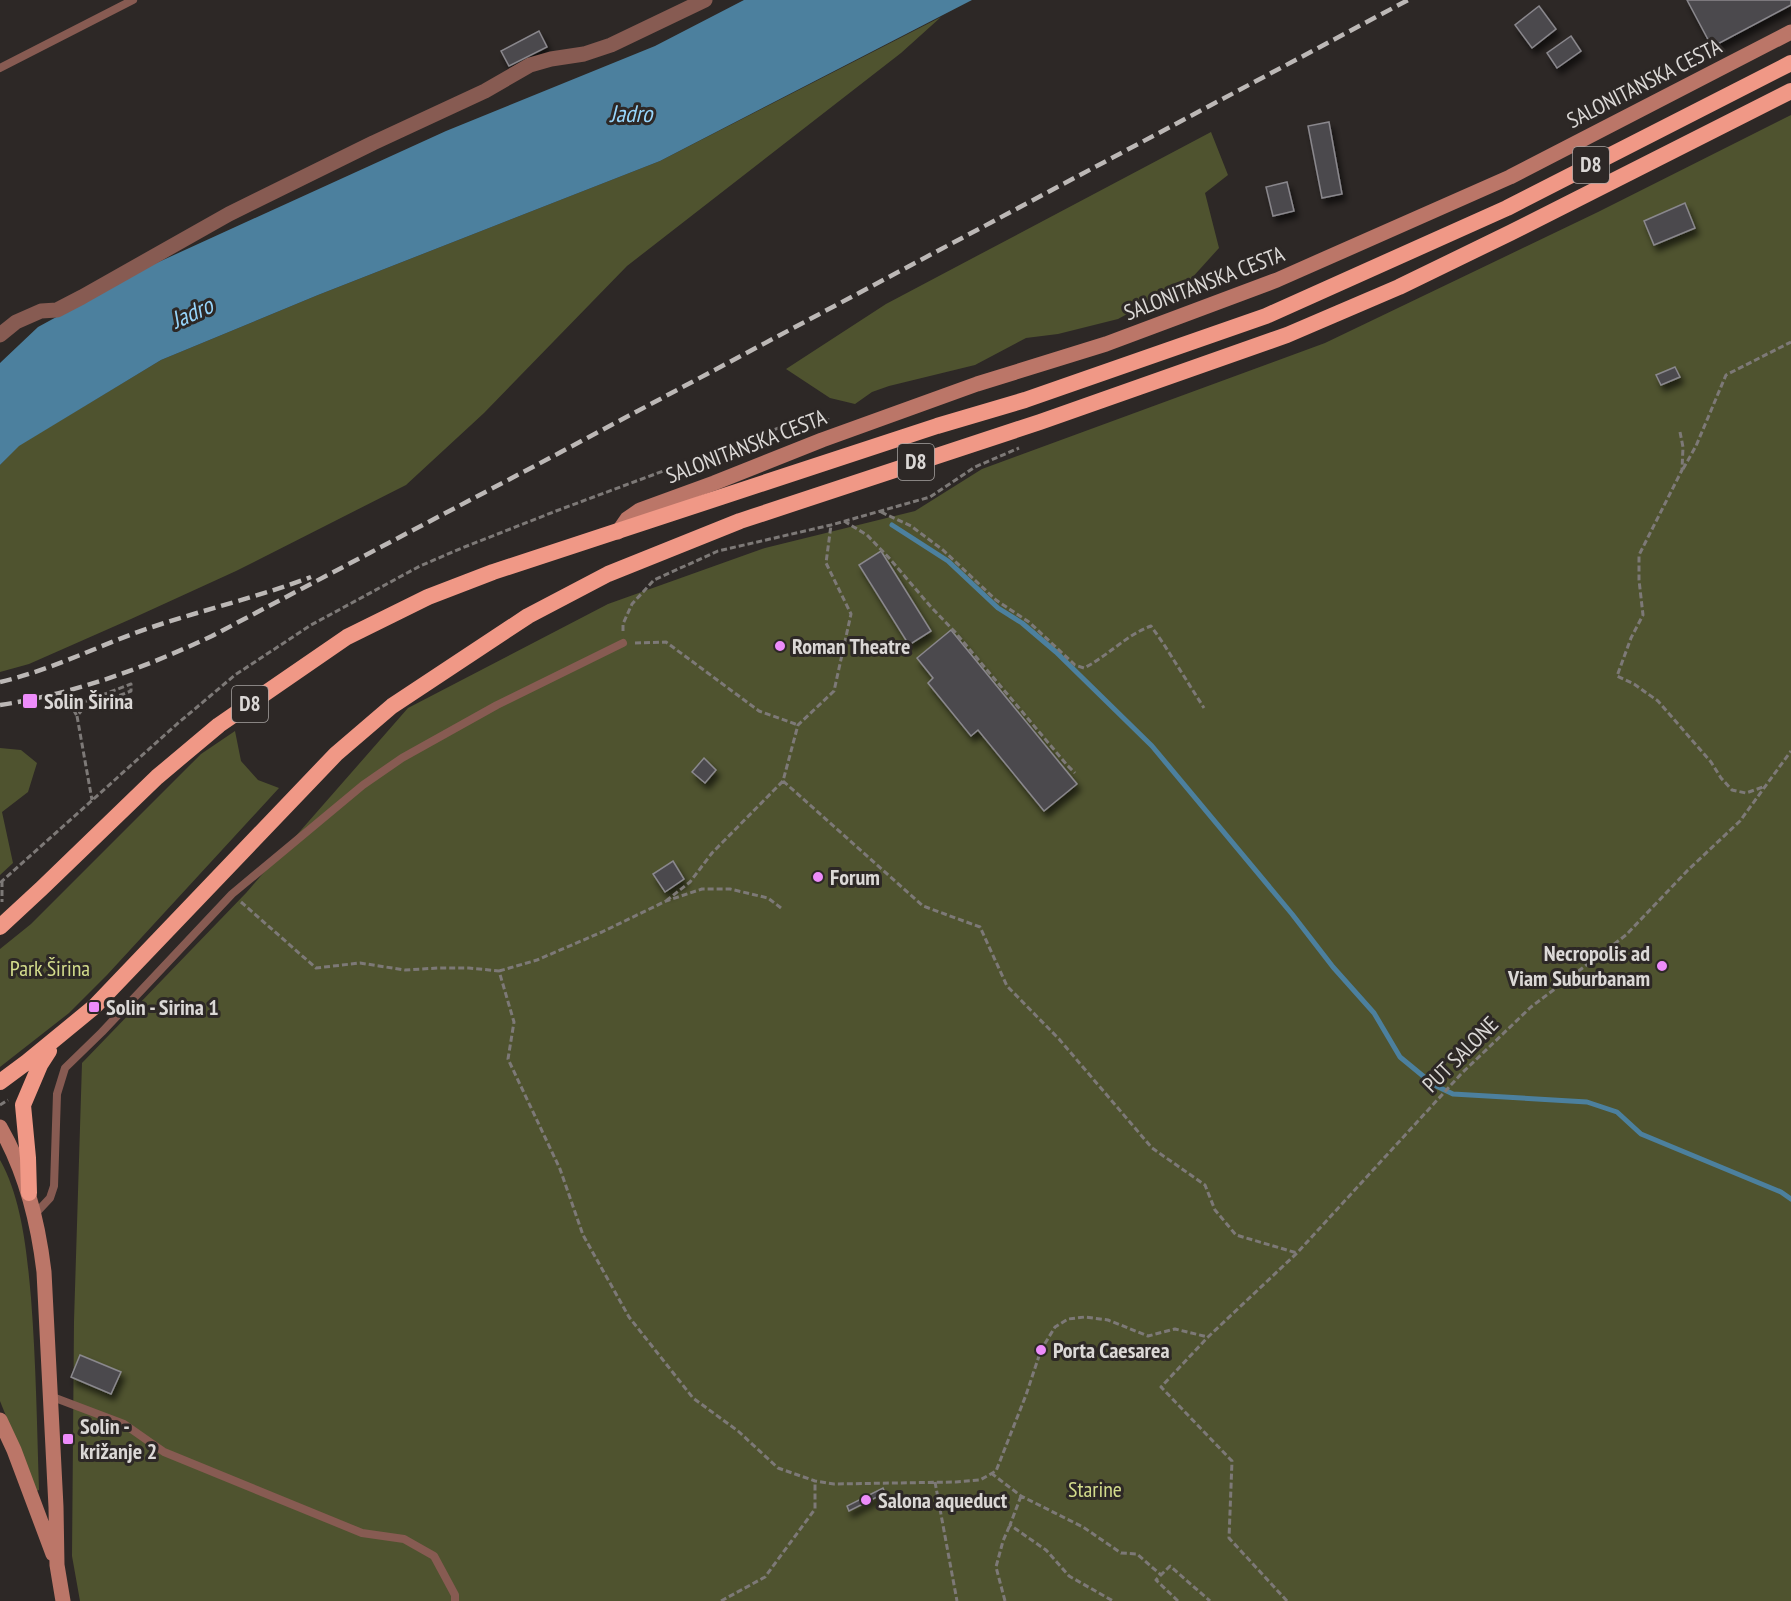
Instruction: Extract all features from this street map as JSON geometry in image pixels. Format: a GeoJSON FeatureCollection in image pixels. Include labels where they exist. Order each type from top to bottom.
{"type":"FeatureCollection","features":[{"type":"Feature","properties":{"kind":"highway","name":"D8"},"geometry":{"type":"LineString","coordinates":[[0,927],[157,777],[219,725],[347,637],[439,593],[493,572],[937,426],[1025,400],[1266,316],[1507,208],[1791,63]]}},
{"type":"Feature","properties":{"kind":"highway","name":"D8"},"geometry":{"type":"LineString","coordinates":[[0,1082],[94,1007],[336,754],[392,706],[528,616],[608,574],[740,521],[1040,422],[1287,335],[1399,287],[1791,92]]}},
{"type":"Feature","properties":{"kind":"highway"},"geometry":{"type":"LineString","coordinates":[[29,1193],[23,1105],[39,1065],[57,1038]]}},
{"type":"Feature","properties":{"kind":"main road","name":"SALONITANSKA CESTA"},"geometry":{"type":"LineString","coordinates":[[618,532],[627,519],[640,510],[849,430],[977,384],[1106,344],[1277,280],[1510,177],[1791,32]]}},
{"type":"Feature","properties":{"kind":"main road"},"geometry":{"type":"LineString","coordinates":[[0,1127],[17,1161],[29,1193],[35,1214],[44,1272],[57,1565],[63,1601]]}},
{"type":"Feature","properties":{"kind":"main road"},"geometry":{"type":"LineString","coordinates":[[0,1420],[14,1450],[57,1565]]}},
{"type":"Feature","properties":{"kind":"street"},"geometry":{"type":"LineString","coordinates":[[0,334],[16,322],[41,311],[57,310],[74,302],[230,214],[373,143],[485,91],[530,66],[612,45],[705,0]]}},
{"type":"Feature","properties":{"kind":"lane"},"geometry":{"type":"LineString","coordinates":[[0,68],[133,0]]}},
{"type":"Feature","properties":{"kind":"lane"},"geometry":{"type":"LineString","coordinates":[[35,1214],[50,1198],[54,1186],[57,1094],[65,1068],[110,1024],[232,894],[363,785],[402,758],[496,705],[623,644]]}},
{"type":"Feature","properties":{"kind":"lane"},"geometry":{"type":"LineString","coordinates":[[50,1396],[124,1424],[164,1452],[362,1533],[404,1539],[434,1556],[455,1595],[455,1601]]}},
{"type":"Feature","properties":{"kind":"path"},"geometry":{"type":"LineString","coordinates":[[1764,786],[1746,793],[1732,790],[1658,700],[1617,676],[1631,638],[1643,615],[1639,555],[1696,446],[1726,375],[1791,342]]}},
{"type":"Feature","properties":{"kind":"path"},"geometry":{"type":"LineString","coordinates":[[1680,432],[1683,447],[1682,470]]}},
{"type":"Feature","properties":{"kind":"path"},"geometry":{"type":"LineString","coordinates":[[879,511],[911,526],[943,550],[996,600],[1029,622],[1075,665],[1084,668],[1099,660],[1137,631],[1151,626],[1204,708]]}},
{"type":"Feature","properties":{"kind":"path"},"geometry":{"type":"LineString","coordinates":[[844,521],[867,534],[1075,772]]}},
{"type":"Feature","properties":{"kind":"path"},"geometry":{"type":"LineString","coordinates":[[666,901],[690,882],[712,853],[783,781],[798,725],[834,691],[851,614],[826,563],[831,525]]}},
{"type":"Feature","properties":{"kind":"path"},"geometry":{"type":"LineString","coordinates":[[623,644],[666,642],[759,711],[798,725]]}},
{"type":"Feature","properties":{"kind":"path"},"geometry":{"type":"LineString","coordinates":[[77,716],[82,710],[131,691],[131,684],[81,703],[80,698]]}},
{"type":"Feature","properties":{"kind":"path"},"geometry":{"type":"LineString","coordinates":[[69,702],[77,716],[92,800]]}},
{"type":"Feature","properties":{"kind":"path","name":"PUT SALONE"},"geometry":{"type":"LineString","coordinates":[[1287,1601],[1229,1538],[1232,1461],[1161,1387],[1208,1337],[1297,1253],[1462,1073],[1531,1007],[1626,935],[1688,870],[1740,821],[1791,751]]}},
{"type":"Feature","properties":{"kind":"path"},"geometry":{"type":"LineString","coordinates":[[783,781],[923,906],[980,927],[1007,986],[1059,1039],[1152,1148],[1206,1185],[1215,1210],[1236,1235],[1297,1253]]}},
{"type":"Feature","properties":{"kind":"path"},"geometry":{"type":"LineString","coordinates":[[2,881],[3,902]]}},
{"type":"Feature","properties":{"kind":"path"},"geometry":{"type":"LineString","coordinates":[[232,894],[316,968],[360,963],[405,970],[469,968],[499,971],[537,960],[666,901],[702,889],[729,889],[768,898],[781,908]]}},
{"type":"Feature","properties":{"kind":"path"},"geometry":{"type":"LineString","coordinates":[[499,971],[514,1022],[508,1059],[560,1169],[584,1235],[629,1317],[693,1398],[738,1431],[778,1468],[815,1481],[834,1484],[980,1480],[996,1471],[1041,1350],[1055,1328],[1068,1319],[1085,1317],[1108,1320],[1148,1336],[1175,1329],[1208,1337]]}},
{"type":"Feature","properties":{"kind":"path"},"geometry":{"type":"LineString","coordinates":[[992,1473],[1021,1496],[1083,1527],[1121,1553],[1137,1554],[1161,1575]]}},
{"type":"Feature","properties":{"kind":"path"},"geometry":{"type":"LineString","coordinates":[[722,1601],[765,1577],[815,1509],[815,1481]]}},
{"type":"Feature","properties":{"kind":"path"},"geometry":{"type":"LineString","coordinates":[[935,1482],[957,1601]]}},
{"type":"Feature","properties":{"kind":"path"},"geometry":{"type":"LineString","coordinates":[[1005,1601],[996,1567],[1003,1541],[1021,1496]]}},
{"type":"Feature","properties":{"kind":"path"},"geometry":{"type":"LineString","coordinates":[[1010,1525],[1046,1550],[1069,1576],[1113,1601]]}},
{"type":"Feature","properties":{"kind":"path"},"geometry":{"type":"LineString","coordinates":[[1178,1601],[1156,1580],[1170,1566],[1210,1601]]}},
{"type":"Feature","properties":{"kind":"green space"},"geometry":{"type":"Polygon","coordinates":[[[941,17],[901,53],[627,266],[484,413],[406,485],[236,571],[29,664],[0,672],[0,465],[18,446],[161,360],[318,295],[660,161],[941,17]]]}},
{"type":"Feature","properties":{"kind":"green space","name":"Starine"},"geometry":{"type":"Polygon","coordinates":[[[1791,115],[1791,1601],[80,1601],[72,1556],[74,1321],[82,1063],[246,893],[408,708],[608,604],[765,548],[915,511],[982,469],[1325,343],[1598,212],[1791,115]]]}},
{"type":"Feature","properties":{"kind":"green space"},"geometry":{"type":"Polygon","coordinates":[[[1211,132],[1228,175],[1205,193],[1219,248],[1190,280],[1118,319],[1058,334],[1026,338],[975,365],[889,386],[872,392],[855,404],[830,398],[786,369],[886,304],[1211,132]]]}},
{"type":"Feature","properties":{"kind":"green space","name":"Park Širina"},"geometry":{"type":"Polygon","coordinates":[[[235,731],[241,761],[258,780],[279,788],[107,975],[69,1013],[0,1067],[0,949],[31,924],[201,754],[235,731]]]}},
{"type":"Feature","properties":{"kind":"green space"},"geometry":{"type":"Polygon","coordinates":[[[0,748],[21,750],[37,763],[28,792],[2,812],[13,863],[0,875],[0,748]]]}},
{"type":"Feature","properties":{"kind":"green space"},"geometry":{"type":"Polygon","coordinates":[[[0,1160],[14,1192],[28,1263],[36,1394],[39,1490],[36,1491],[0,1401],[0,1160]]]}},
{"type":"Feature","properties":{"kind":"water","name":"Jadro"},"geometry":{"type":"Polygon","coordinates":[[[744,0],[972,0],[660,161],[318,295],[161,360],[19,446],[0,465],[0,363],[38,327],[152,265],[446,131],[655,46],[744,0]]]}},
{"type":"Feature","properties":{"kind":"building"},"geometry":{"type":"Polygon","coordinates":[[[1687,0],[1791,0],[1791,5],[1712,47],[1687,0]]]}},
{"type":"Feature","properties":{"kind":"building"},"geometry":{"type":"Polygon","coordinates":[[[1539,6],[1556,29],[1532,48],[1515,25],[1539,6]]]}},
{"type":"Feature","properties":{"kind":"building"},"geometry":{"type":"Polygon","coordinates":[[[539,31],[547,47],[509,66],[501,51],[539,31]]]}},
{"type":"Feature","properties":{"kind":"building"},"geometry":{"type":"Polygon","coordinates":[[[1571,36],[1581,51],[1557,68],[1547,53],[1571,36]]]}},
{"type":"Feature","properties":{"kind":"building"},"geometry":{"type":"Polygon","coordinates":[[[1329,122],[1342,194],[1322,198],[1308,126],[1329,122]]]}},
{"type":"Feature","properties":{"kind":"building"},"geometry":{"type":"Polygon","coordinates":[[[1287,182],[1294,211],[1273,216],[1266,187],[1287,182]]]}},
{"type":"Feature","properties":{"kind":"building"},"geometry":{"type":"Polygon","coordinates":[[[1685,203],[1695,228],[1654,245],[1644,221],[1685,203]]]}},
{"type":"Feature","properties":{"kind":"building"},"geometry":{"type":"Polygon","coordinates":[[[1675,367],[1680,377],[1661,385],[1656,375],[1675,367]]]}},
{"type":"Feature","properties":{"kind":"building"},"geometry":{"type":"Polygon","coordinates":[[[881,551],[931,631],[909,645],[859,565],[881,551]]]}},
{"type":"Feature","properties":{"kind":"building"},"geometry":{"type":"Polygon","coordinates":[[[951,630],[1077,784],[1044,811],[978,730],[971,736],[928,683],[933,678],[917,658],[951,630]]]}},
{"type":"Feature","properties":{"kind":"building"},"geometry":{"type":"Polygon","coordinates":[[[704,758],[716,770],[705,783],[692,772],[704,758]]]}},
{"type":"Feature","properties":{"kind":"building"},"geometry":{"type":"Polygon","coordinates":[[[673,861],[684,879],[665,892],[653,874],[673,861]]]}},
{"type":"Feature","properties":{"kind":"building"},"geometry":{"type":"Polygon","coordinates":[[[80,1355],[121,1372],[111,1394],[71,1377],[80,1355]]]}},
{"type":"Feature","properties":{"kind":"building","name":"Salona aqueduct"},"geometry":{"type":"Polygon","coordinates":[[[883,1488],[885,1493],[849,1511],[847,1506],[883,1488]]]}},
{"type":"Feature","properties":{"kind":"waterway"},"geometry":{"type":"LineString","coordinates":[[892,525],[948,561],[998,608],[1022,623],[1056,652],[1152,746],[1292,914],[1333,967],[1374,1013],[1400,1057],[1434,1085],[1453,1094],[1587,1102],[1617,1112],[1641,1134],[1781,1192],[1791,1199]]}},
{"type":"Feature","properties":{"kind":"railway"},"geometry":{"type":"LineString","coordinates":[[0,705],[82,687],[161,659],[212,636],[1408,0]]}},
{"type":"Feature","properties":{"kind":"railway"},"geometry":{"type":"LineString","coordinates":[[0,682],[52,666],[157,625],[311,577]]}},
{"type":"Feature","properties":{"kind":"place","name":"Roman Theatre"},"geometry":{"type":"Point","coordinates":[780,646]}},
{"type":"Feature","properties":{"kind":"place","name":"Solin Širina"},"geometry":{"type":"Point","coordinates":[30,701]}},
{"type":"Feature","properties":{"kind":"place","name":"Forum"},"geometry":{"type":"Point","coordinates":[818,877]}},
{"type":"Feature","properties":{"kind":"place","name":"Necropolis ad Viam Suburbanam"},"geometry":{"type":"Point","coordinates":[1662,966]}},
{"type":"Feature","properties":{"kind":"place","name":"Solin - Sirina 1"},"geometry":{"type":"Point","coordinates":[94,1007]}},
{"type":"Feature","properties":{"kind":"place","name":"Porta Caesarea"},"geometry":{"type":"Point","coordinates":[1041,1350]}},
{"type":"Feature","properties":{"kind":"place","name":"Solin - križanje 2"},"geometry":{"type":"Point","coordinates":[68,1439]}},
{"type":"Feature","properties":{"kind":"place","name":"Salona aqueduct"},"geometry":{"type":"Point","coordinates":[866,1500]}}]}
